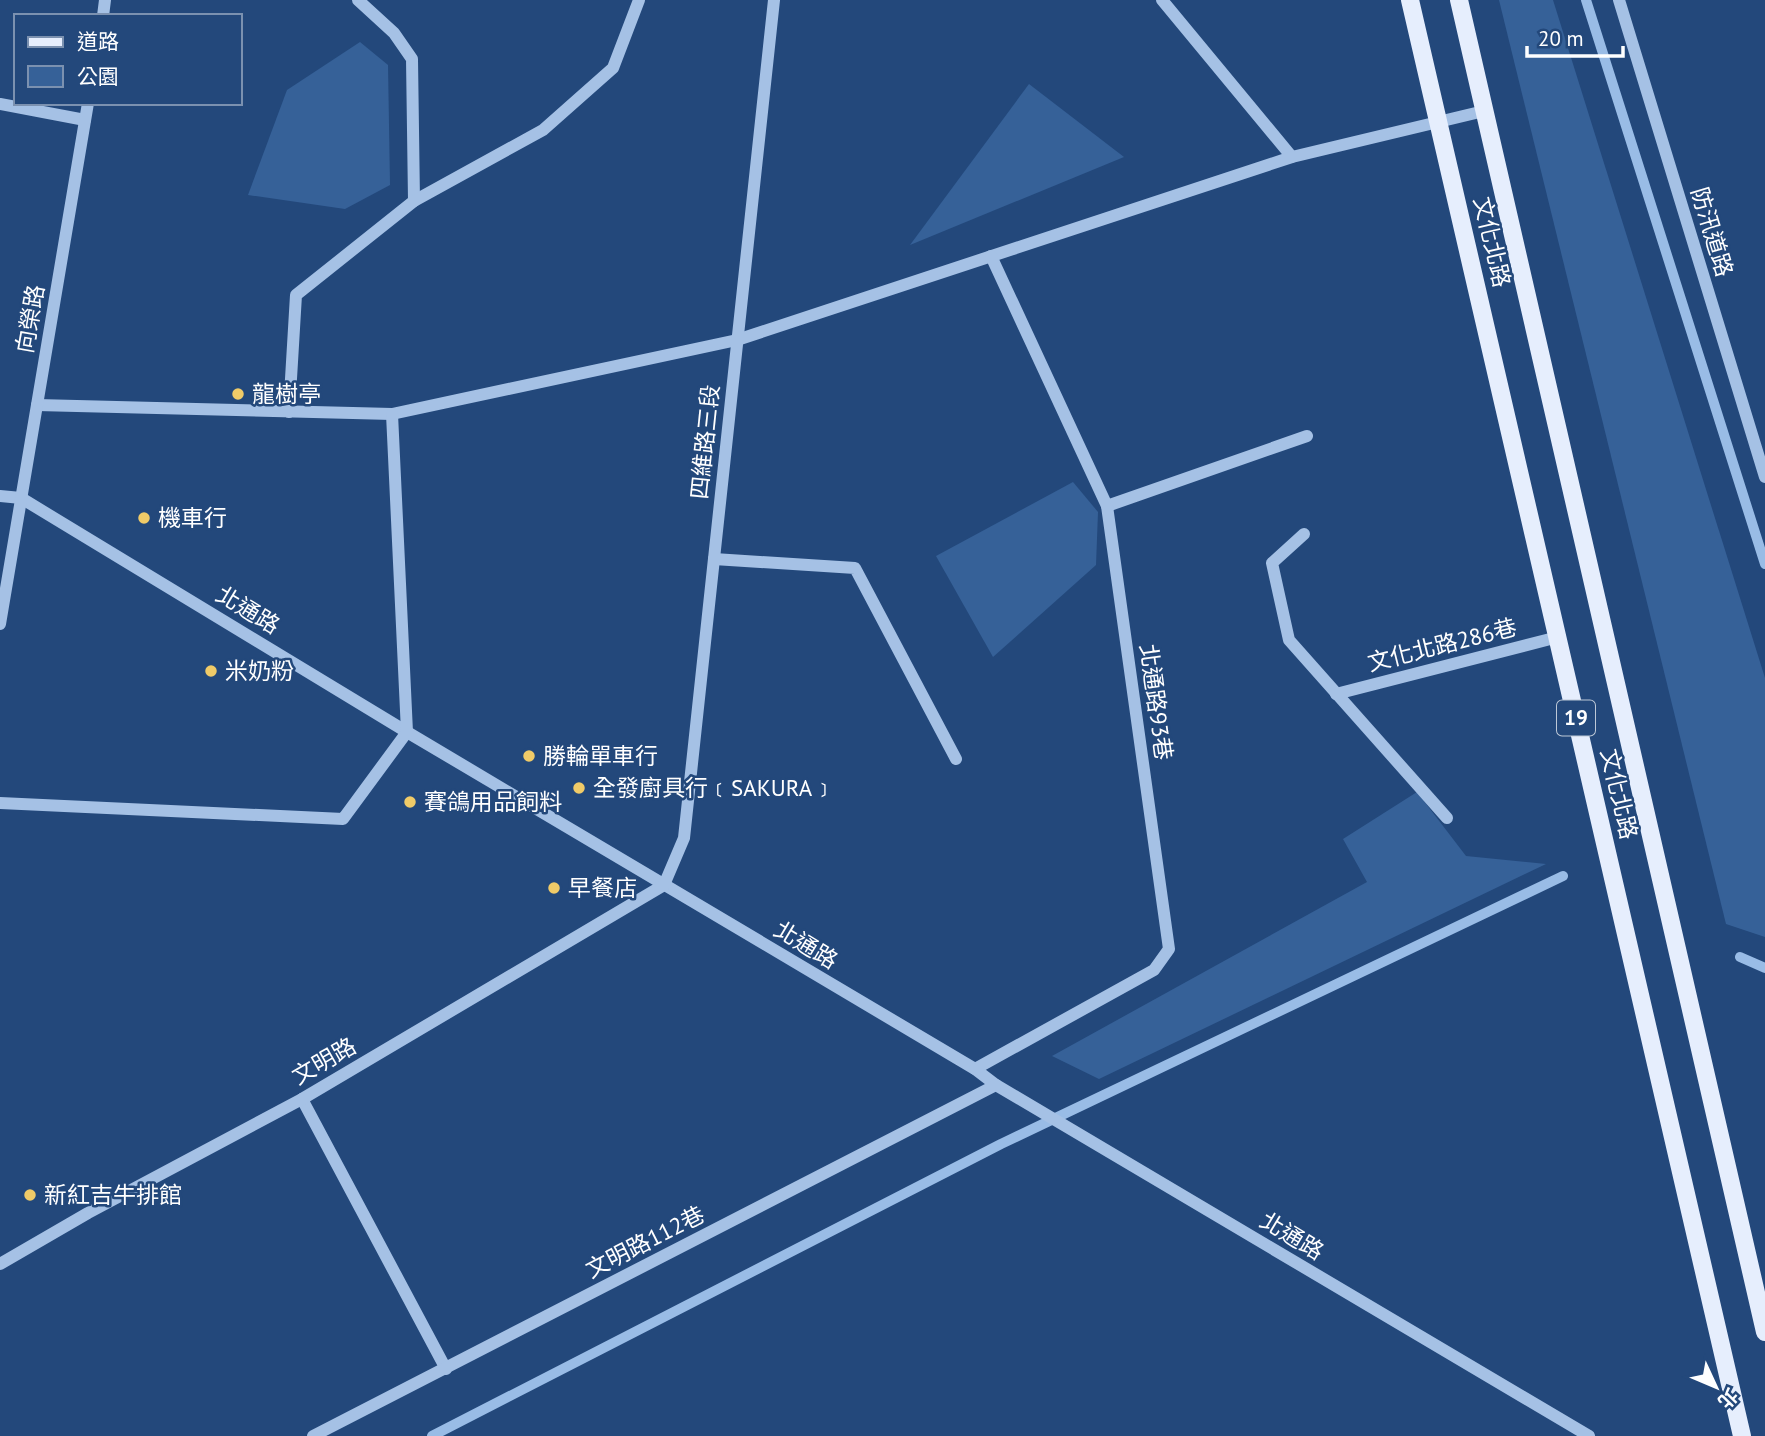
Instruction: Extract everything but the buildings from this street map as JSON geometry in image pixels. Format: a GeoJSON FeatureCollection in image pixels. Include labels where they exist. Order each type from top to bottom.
{"type":"FeatureCollection","features":[{"type":"Feature","properties":{"kind":"main road","name":"文化北路"},"geometry":{"type":"LineString","coordinates":[[1410,0],[1742,1436]]}},
{"type":"Feature","properties":{"kind":"main road","name":"文化北路"},"geometry":{"type":"LineString","coordinates":[[1459,0],[1765,1332]]}},
{"type":"Feature","properties":{"kind":"street"},"geometry":{"type":"LineString","coordinates":[[358,0],[394,33],[412,59],[414,201]]}},
{"type":"Feature","properties":{"kind":"street"},"geometry":{"type":"LineString","coordinates":[[289,412],[296,295],[414,201],[543,130],[613,68],[639,0]]}},
{"type":"Feature","properties":{"kind":"street","name":"四維路三段"},"geometry":{"type":"LineString","coordinates":[[664,884],[684,838],[774,0]]}},
{"type":"Feature","properties":{"kind":"street"},"geometry":{"type":"LineString","coordinates":[[1162,0],[1292,157]]}},
{"type":"Feature","properties":{"kind":"street","name":"防汛道路"},"geometry":{"type":"LineString","coordinates":[[1619,0],[1765,477]]}},
{"type":"Feature","properties":{"kind":"street"},"geometry":{"type":"LineString","coordinates":[[0,104],[85,120]]}},
{"type":"Feature","properties":{"kind":"street","name":"向榮路"},"geometry":{"type":"LineString","coordinates":[[0,624],[88,105]]}},
{"type":"Feature","properties":{"kind":"street"},"geometry":{"type":"LineString","coordinates":[[37,405],[392,414],[737,340],[1292,157],[1484,111]]}},
{"type":"Feature","properties":{"kind":"street","name":"北通路93巷"},"geometry":{"type":"LineString","coordinates":[[975,1069],[1154,970],[1169,949],[1107,506],[991,256]]}},
{"type":"Feature","properties":{"kind":"street"},"geometry":{"type":"LineString","coordinates":[[0,803],[343,819],[407,732],[392,414]]}},
{"type":"Feature","properties":{"kind":"street"},"geometry":{"type":"LineString","coordinates":[[1107,506],[1307,436]]}},
{"type":"Feature","properties":{"kind":"street","name":"北通路"},"geometry":{"type":"LineString","coordinates":[[0,496],[21,498],[407,732],[975,1069],[996,1085],[1589,1436]]}},
{"type":"Feature","properties":{"kind":"street"},"geometry":{"type":"LineString","coordinates":[[1304,534],[1272,563],[1289,640],[1447,818]]}},
{"type":"Feature","properties":{"kind":"street"},"geometry":{"type":"LineString","coordinates":[[714,559],[855,568],[956,759]]}},
{"type":"Feature","properties":{"kind":"street","name":"文化北路286巷"},"geometry":{"type":"LineString","coordinates":[[1336,694],[1558,637]]}},
{"type":"Feature","properties":{"kind":"street","name":"文明路"},"geometry":{"type":"LineString","coordinates":[[0,1264],[88,1213],[302,1099],[664,884]]}},
{"type":"Feature","properties":{"kind":"street","name":"文明路112巷"},"geometry":{"type":"LineString","coordinates":[[313,1436],[996,1085]]}},
{"type":"Feature","properties":{"kind":"street"},"geometry":{"type":"LineString","coordinates":[[302,1099],[446,1369]]}},
{"type":"Feature","properties":{"kind":"green space"},"geometry":{"type":"Polygon","coordinates":[[[1499,0],[1553,0],[1765,678],[1765,937],[1726,924],[1499,0]]]}},
{"type":"Feature","properties":{"kind":"green space"},"geometry":{"type":"Polygon","coordinates":[[[360,42],[388,65],[390,185],[345,209],[248,195],[287,90],[360,42]]]}},
{"type":"Feature","properties":{"kind":"green space"},"geometry":{"type":"Polygon","coordinates":[[[1029,84],[1124,157],[910,245],[1029,84]]]}},
{"type":"Feature","properties":{"kind":"green space"},"geometry":{"type":"Polygon","coordinates":[[[1073,482],[1098,512],[1096,565],[993,657],[936,556],[1073,482]]]}},
{"type":"Feature","properties":{"kind":"green space"},"geometry":{"type":"Polygon","coordinates":[[[1417,792],[1466,856],[1546,864],[1099,1079],[1052,1056],[1367,882],[1343,839],[1417,792]]]}},
{"type":"Feature","properties":{"kind":"waterway"},"geometry":{"type":"LineString","coordinates":[[1586,0],[1765,564]]}},
{"type":"Feature","properties":{"kind":"waterway"},"geometry":{"type":"LineString","coordinates":[[432,1436],[1001,1144],[1563,876]]}},
{"type":"Feature","properties":{"kind":"waterway"},"geometry":{"type":"LineString","coordinates":[[1740,957],[1765,968]]}},
{"type":"Feature","properties":{"kind":"place","name":"龍樹亭"},"geometry":{"type":"Point","coordinates":[238,394]}},
{"type":"Feature","properties":{"kind":"place","name":"機車行"},"geometry":{"type":"Point","coordinates":[144,518]}},
{"type":"Feature","properties":{"kind":"place","name":"米奶粉"},"geometry":{"type":"Point","coordinates":[211,671]}},
{"type":"Feature","properties":{"kind":"place","name":"勝輪單車行"},"geometry":{"type":"Point","coordinates":[529,756]}},
{"type":"Feature","properties":{"kind":"place","name":"全發廚具行﹝SAKURA﹞"},"geometry":{"type":"Point","coordinates":[579,788]}},
{"type":"Feature","properties":{"kind":"place","name":"賽鴿用品飼料"},"geometry":{"type":"Point","coordinates":[410,802]}},
{"type":"Feature","properties":{"kind":"place","name":"早餐店"},"geometry":{"type":"Point","coordinates":[554,888]}},
{"type":"Feature","properties":{"kind":"place","name":"新紅吉牛排館"},"geometry":{"type":"Point","coordinates":[30,1195]}}]}
